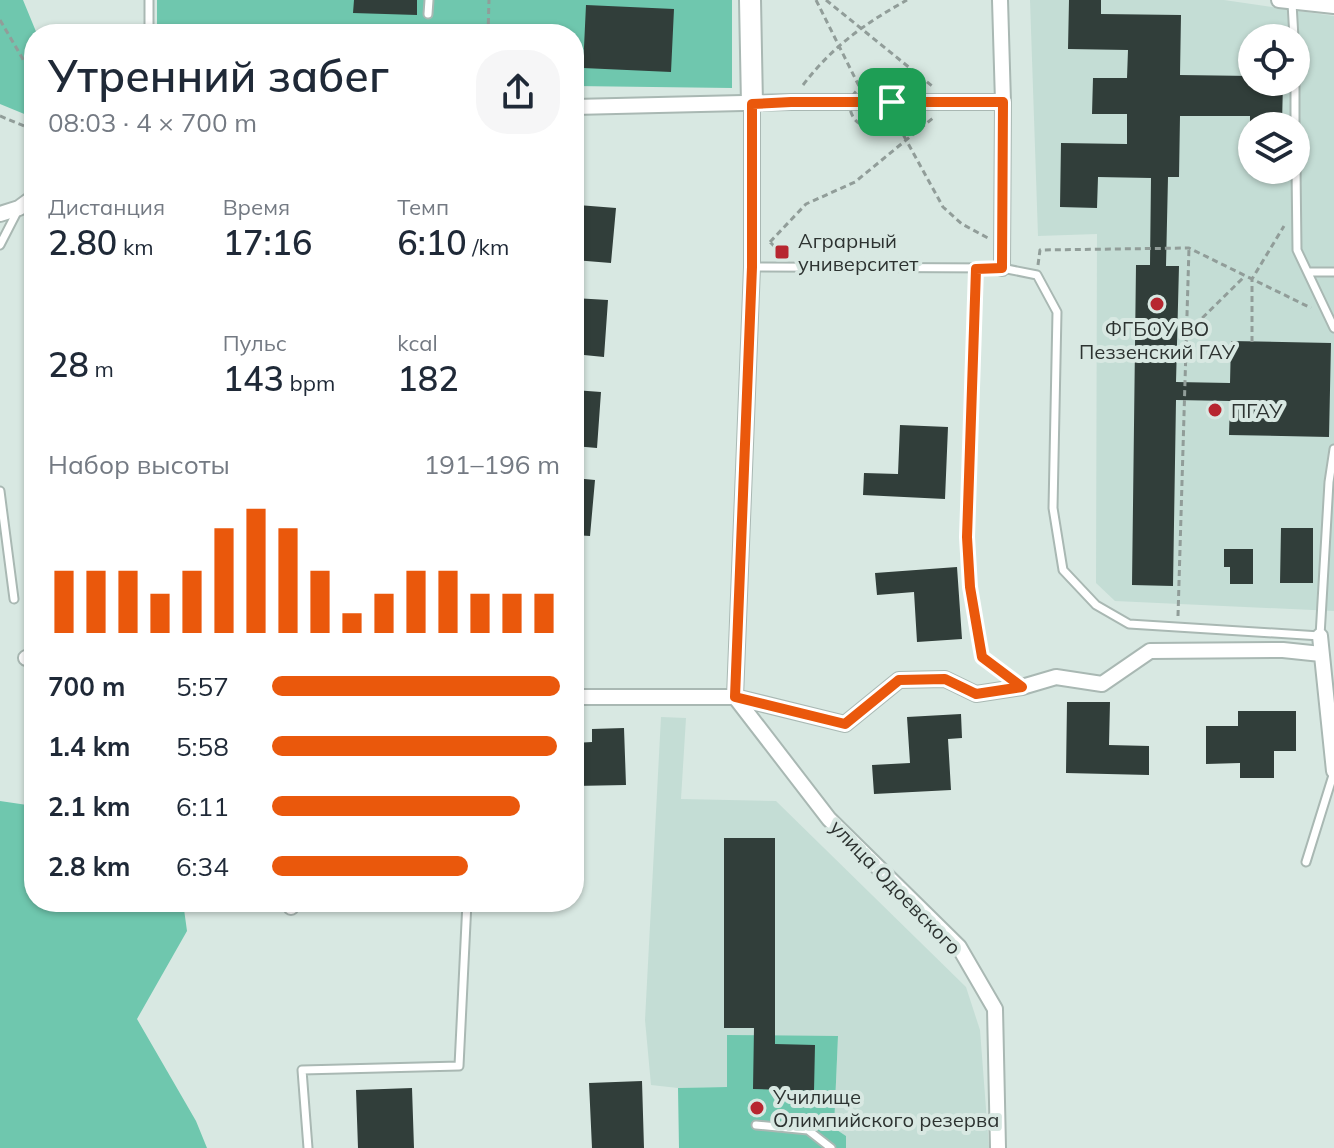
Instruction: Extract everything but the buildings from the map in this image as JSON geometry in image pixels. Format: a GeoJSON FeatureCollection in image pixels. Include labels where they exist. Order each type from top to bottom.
{"type":"FeatureCollection","features":[{"type":"Feature","properties":{"kind":"street"},"geometry":{"type":"LineString","coordinates":[[735,697],[752,267],[750,0]]}},
{"type":"Feature","properties":{"kind":"street"},"geometry":{"type":"LineString","coordinates":[[1000,0],[1002,268]]}},
{"type":"Feature","properties":{"kind":"street"},"geometry":{"type":"LineString","coordinates":[[1288,1],[1333,6]]}},
{"type":"Feature","properties":{"kind":"street"},"geometry":{"type":"LineString","coordinates":[[584,107],[791,102],[1003,102]]}},
{"type":"Feature","properties":{"kind":"street"},"geometry":{"type":"LineString","coordinates":[[0,214],[24,204]]}},
{"type":"Feature","properties":{"kind":"street"},"geometry":{"type":"LineString","coordinates":[[1320,636],[1321,654],[1329,676],[1334,771]]}},
{"type":"Feature","properties":{"kind":"street"},"geometry":{"type":"LineString","coordinates":[[584,697],[735,697],[845,724],[899,680],[945,679],[976,694],[1022,687],[1056,677],[1102,684],[1150,651],[1283,650],[1321,654]]}},
{"type":"Feature","properties":{"kind":"street","name":"улица Одоевского"},"geometry":{"type":"LineString","coordinates":[[735,697],[829,819],[959,947],[966,959],[995,1009],[998,1148]]}},
{"type":"Feature","properties":{"kind":"lane"},"geometry":{"type":"LineString","coordinates":[[149,0],[149,24]]}},
{"type":"Feature","properties":{"kind":"lane"},"geometry":{"type":"LineString","coordinates":[[428,14],[429,0]]}},
{"type":"Feature","properties":{"kind":"lane"},"geometry":{"type":"LineString","coordinates":[[1288,1],[1292,24]]}},
{"type":"Feature","properties":{"kind":"lane"},"geometry":{"type":"LineString","coordinates":[[1296,184],[1297,250],[1334,328]]}},
{"type":"Feature","properties":{"kind":"lane"},"geometry":{"type":"LineString","coordinates":[[0,245],[19,208]]}},
{"type":"Feature","properties":{"kind":"lane"},"geometry":{"type":"LineString","coordinates":[[752,267],[1002,268],[1037,275],[1057,312],[1053,508],[1063,570],[1096,605],[1129,624],[1320,636],[1329,482],[1334,449]]}},
{"type":"Feature","properties":{"kind":"lane"},"geometry":{"type":"LineString","coordinates":[[1308,272],[1334,272]]}},
{"type":"Feature","properties":{"kind":"lane"},"geometry":{"type":"LineString","coordinates":[[0,491],[14,599]]}},
{"type":"Feature","properties":{"kind":"lane"},"geometry":{"type":"LineString","coordinates":[[1306,862],[1334,771]]}},
{"type":"Feature","properties":{"kind":"lane"},"geometry":{"type":"LineString","coordinates":[[308,1148],[302,1070],[459,1066],[467,912]]}},
{"type":"Feature","properties":{"kind":"lane"},"geometry":{"type":"LineString","coordinates":[[756,1125],[808,1130],[831,1148]]}},
{"type":"Feature","properties":{"kind":"path"},"geometry":{"type":"LineString","coordinates":[[488,24],[489,0]]}},
{"type":"Feature","properties":{"kind":"path"},"geometry":{"type":"LineString","coordinates":[[816,0],[860,88]]}},
{"type":"Feature","properties":{"kind":"path"},"geometry":{"type":"LineString","coordinates":[[770,242],[806,204],[855,182],[953,102],[826,0]]}},
{"type":"Feature","properties":{"kind":"path"},"geometry":{"type":"LineString","coordinates":[[791,102],[824,57],[861,28],[907,0]]}},
{"type":"Feature","properties":{"kind":"path"},"geometry":{"type":"LineString","coordinates":[[0,20],[24,61]]}},
{"type":"Feature","properties":{"kind":"path"},"geometry":{"type":"LineString","coordinates":[[891,114],[943,207],[962,224],[1002,244]]}},
{"type":"Feature","properties":{"kind":"path"},"geometry":{"type":"LineString","coordinates":[[0,116],[24,126]]}},
{"type":"Feature","properties":{"kind":"path"},"geometry":{"type":"LineString","coordinates":[[1252,342],[1252,279],[1297,206]]}},
{"type":"Feature","properties":{"kind":"path"},"geometry":{"type":"LineString","coordinates":[[1037,275],[1040,250],[1189,248],[1329,317]]}},
{"type":"Feature","properties":{"kind":"path"},"geometry":{"type":"LineString","coordinates":[[1178,627],[1189,248]]}},
{"type":"Feature","properties":{"kind":"path"},"geometry":{"type":"LineString","coordinates":[[976,269],[967,537],[970,587],[982,657],[1022,687]]}},
{"type":"Feature","properties":{"kind":"path"},"geometry":{"type":"LineString","coordinates":[[1186,333],[1245,276]]}},
{"type":"Feature","properties":{"kind":"shaded area","name":"ПГАУ"},"geometry":{"type":"Polygon","coordinates":[[[1030,0],[1224,0],[1334,16],[1334,611],[1115,601],[1096,583],[1097,234],[1038,236],[1030,0]]]}},
{"type":"Feature","properties":{"kind":"shaded area"},"geometry":{"type":"Polygon","coordinates":[[[661,717],[686,718],[681,799],[776,801],[966,987],[980,1030],[989,1148],[846,1148],[846,1136],[834,1128],[838,1037],[727,1035],[727,1087],[651,1085],[645,1020],[661,717]]]}},
{"type":"Feature","properties":{"kind":"green space"},"geometry":{"type":"Polygon","coordinates":[[[0,0],[23,0],[33,24],[24,24],[24,114],[0,104],[0,0]]]}},
{"type":"Feature","properties":{"kind":"green space"},"geometry":{"type":"Polygon","coordinates":[[[157,0],[732,0],[732,88],[584,86],[584,24],[157,24],[157,0]]]}},
{"type":"Feature","properties":{"kind":"green space"},"geometry":{"type":"Polygon","coordinates":[[[0,801],[24,805],[24,912],[184,912],[187,931],[137,1019],[196,1121],[207,1148],[0,1148],[0,801]]]}},
{"type":"Feature","properties":{"kind":"green space","name":"Училище Олимпийского резерва"},"geometry":{"type":"Polygon","coordinates":[[[727,1035],[838,1036],[834,1128],[846,1136],[846,1148],[679,1148],[678,1088],[727,1087],[727,1035]]]}},
{"type":"Feature","properties":{"kind":"place","name":"Аграрный университет"},"geometry":{"type":"Point","coordinates":[782,252]}},
{"type":"Feature","properties":{"kind":"place","name":"ФГБОУ ВО Пеззенский ГАУ"},"geometry":{"type":"Point","coordinates":[1157,304]}},
{"type":"Feature","properties":{"kind":"place","name":"ПГАУ"},"geometry":{"type":"Point","coordinates":[1215,410]}},
{"type":"Feature","properties":{"kind":"place","name":"Училище Олимпийского резерва"},"geometry":{"type":"Point","coordinates":[757,1108]}},
{"type":"Feature","properties":{"kind":"route"},"geometry":{"type":"LineString","coordinates":[[892,102],[1003,102],[1002,268],[976,269],[967,537],[970,587],[982,657],[1022,687],[976,694],[945,679],[899,680],[845,724],[735,697],[752,267],[752,104],[892,102]]}}]}
